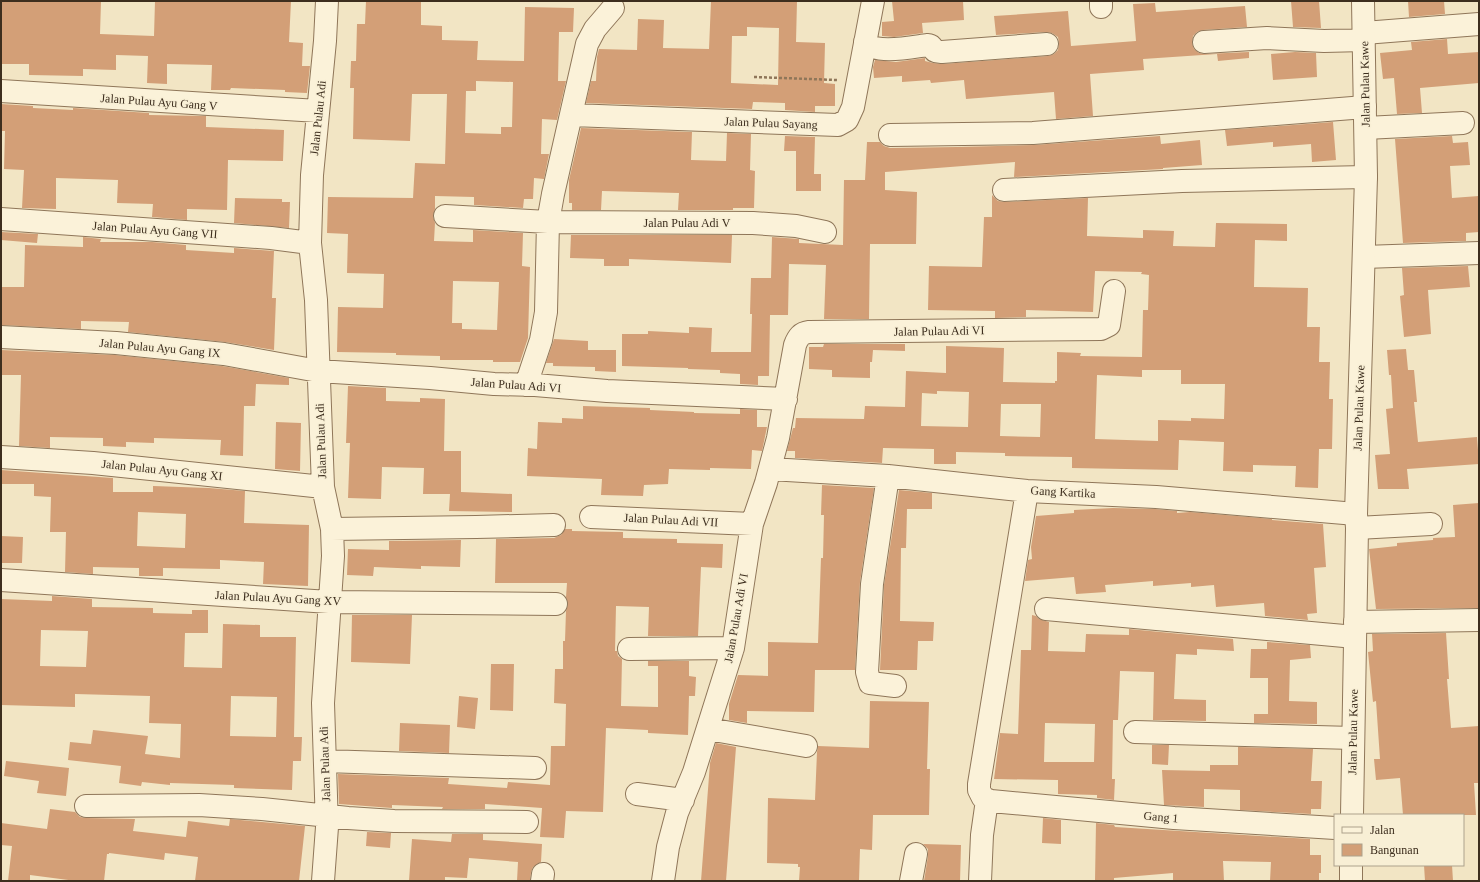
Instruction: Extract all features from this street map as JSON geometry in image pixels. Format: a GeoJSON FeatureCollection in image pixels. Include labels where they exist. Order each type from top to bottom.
{"type":"FeatureCollection","features":[{"type":"Feature","properties":{"kind":"street","name":"Jalan Pulau Adi"},"geometry":{"type":"LineString","coordinates":[[323,881],[326,815],[323,703],[333,556],[332,529],[323,487],[316,300],[310,243],[312,175],[325,41],[327,1]]}},
{"type":"Feature","properties":{"kind":"street","name":"Jalan Pulau Sayang"},"geometry":{"type":"LineString","coordinates":[[572,115],[838,125],[847,120],[853,107],[873,1]]}},
{"type":"Feature","properties":{"kind":"street","name":"Jalan Pulau Kawe"},"geometry":{"type":"LineString","coordinates":[[1352,814],[1356,521],[1366,176],[1363,1]]}},
{"type":"Feature","properties":{"kind":"street"},"geometry":{"type":"LineString","coordinates":[[526,385],[542,340],[546,312],[548,222],[587,44],[595,29],[613,8]]}},
{"type":"Feature","properties":{"kind":"street"},"geometry":{"type":"LineString","coordinates":[[1204,42],[1266,38],[1324,41],[1479,24]]}},
{"type":"Feature","properties":{"kind":"street"},"geometry":{"type":"LineString","coordinates":[[865,42],[880,50],[931,46],[935,51],[942,52],[1046,44]]}},
{"type":"Feature","properties":{"kind":"street","name":"Jalan Pulau Ayu Gang V"},"geometry":{"type":"LineString","coordinates":[[1,91],[318,112]]}},
{"type":"Feature","properties":{"kind":"street"},"geometry":{"type":"LineString","coordinates":[[890,136],[1034,133],[1365,117],[1463,122]]}},
{"type":"Feature","properties":{"kind":"street"},"geometry":{"type":"LineString","coordinates":[[1004,190],[1366,176]]}},
{"type":"Feature","properties":{"kind":"street","name":"Jalan Pulau Adi V"},"geometry":{"type":"LineString","coordinates":[[445,216],[548,222],[753,223],[796,226],[825,232]]}},
{"type":"Feature","properties":{"kind":"street","name":"Jalan Pulau Ayu Gang VII"},"geometry":{"type":"LineString","coordinates":[[1,219],[271,238],[310,243]]}},
{"type":"Feature","properties":{"kind":"street"},"geometry":{"type":"LineString","coordinates":[[1364,257],[1479,253]]}},
{"type":"Feature","properties":{"kind":"street","name":"Jalan Pulau Adi VI"},"geometry":{"type":"LineString","coordinates":[[663,881],[668,847],[677,813],[694,772],[733,648],[752,524],[770,469],[778,438],[795,344],[801,334],[804,332],[1101,329],[1109,325],[1114,291]]}},
{"type":"Feature","properties":{"kind":"street","name":"Jalan Pulau Ayu Gang IX"},"geometry":{"type":"LineString","coordinates":[[1,337],[116,342],[224,354],[318,371]]}},
{"type":"Feature","properties":{"kind":"street","name":"Jalan Pulau Adi VI"},"geometry":{"type":"LineString","coordinates":[[318,371],[607,391],[786,399]]}},
{"type":"Feature","properties":{"kind":"street","name":"Jalan Pulau Ayu Gang XI"},"geometry":{"type":"LineString","coordinates":[[1,457],[93,462],[323,487]]}},
{"type":"Feature","properties":{"kind":"street","name":"Gang Kartika"},"geometry":{"type":"LineString","coordinates":[[770,469],[888,476],[1027,491],[1156,497],[1356,521],[1431,524]]}},
{"type":"Feature","properties":{"kind":"street"},"geometry":{"type":"LineString","coordinates":[[888,476],[872,584],[867,672],[870,683],[895,686]]}},
{"type":"Feature","properties":{"kind":"street"},"geometry":{"type":"LineString","coordinates":[[980,881],[982,835],[987,800],[981,795],[979,784],[1027,491]]}},
{"type":"Feature","properties":{"kind":"street","name":"Jalan Pulau Adi VII"},"geometry":{"type":"LineString","coordinates":[[591,516],[752,524]]}},
{"type":"Feature","properties":{"kind":"street"},"geometry":{"type":"LineString","coordinates":[[332,529],[476,528],[554,525]]}},
{"type":"Feature","properties":{"kind":"street","name":"Jalan Pulau Ayu Gang XV"},"geometry":{"type":"LineString","coordinates":[[1,580],[329,602],[556,604]]}},
{"type":"Feature","properties":{"kind":"street"},"geometry":{"type":"LineString","coordinates":[[1046,609],[1355,630],[1479,620]]}},
{"type":"Feature","properties":{"kind":"street"},"geometry":{"type":"LineString","coordinates":[[629,649],[733,648]]}},
{"type":"Feature","properties":{"kind":"street"},"geometry":{"type":"LineString","coordinates":[[708,729],[806,746]]}},
{"type":"Feature","properties":{"kind":"street"},"geometry":{"type":"LineString","coordinates":[[1135,732],[1353,738]]}},
{"type":"Feature","properties":{"kind":"street"},"geometry":{"type":"LineString","coordinates":[[325,761],[536,768]]}},
{"type":"Feature","properties":{"kind":"street"},"geometry":{"type":"LineString","coordinates":[[637,794],[683,800]]}},
{"type":"Feature","properties":{"kind":"street","name":"Gang 1"},"geometry":{"type":"LineString","coordinates":[[987,800],[1174,818],[1334,828]]}},
{"type":"Feature","properties":{"kind":"street"},"geometry":{"type":"LineString","coordinates":[[86,806],[199,805],[262,808],[348,818],[394,821],[527,822]]}},
{"type":"Feature","properties":{"kind":"street"},"geometry":{"type":"LineString","coordinates":[[911,881],[916,854]]}},
{"type":"Feature","properties":{"kind":"street"},"geometry":{"type":"LineString","coordinates":[[1351,866],[1351,881]]}},
{"type":"Feature","properties":{"kind":"path"},"geometry":{"type":"LineString","coordinates":[[754,77],[858,81]]}},
{"type":"Feature","properties":{"kind":"building"},"geometry":{"type":"Polygon","coordinates":[[[1,1],[101,1],[100,34],[154,36],[155,1],[291,1],[289,42],[303,43],[302,66],[310,66],[307,93],[285,92],[285,90],[231,88],[230,90],[211,90],[212,65],[167,64],[167,84],[147,83],[148,56],[116,55],[116,70],[83,69],[83,76],[29,75],[29,64],[1,64],[1,1]]]}},
{"type":"Feature","properties":{"kind":"building"},"geometry":{"type":"Polygon","coordinates":[[[366,1],[421,1],[421,25],[442,26],[442,40],[478,41],[477,60],[524,61],[525,7],[574,8],[573,32],[559,32],[558,81],[566,81],[557,120],[542,119],[541,154],[549,154],[544,179],[534,178],[533,199],[524,199],[523,208],[474,205],[474,197],[435,196],[435,209],[433,216],[435,223],[434,241],[473,242],[473,230],[523,233],[522,266],[530,267],[528,338],[520,362],[493,362],[493,360],[440,360],[440,356],[396,355],[396,353],[337,352],[338,307],[383,308],[384,274],[347,273],[348,234],[327,233],[328,197],[413,198],[415,163],[445,164],[447,94],[412,94],[410,141],[353,139],[354,88],[350,88],[351,61],[356,61],[357,24],[365,24],[366,1]],[[476,81],[476,91],[466,91],[465,133],[501,134],[501,127],[512,127],[513,82],[476,81]],[[453,281],[452,323],[462,323],[462,329],[497,330],[499,282],[453,281]]]}},
{"type":"Feature","properties":{"kind":"building"},"geometry":{"type":"Polygon","coordinates":[[[711,1],[797,1],[796,42],[825,43],[824,83],[835,84],[835,106],[815,106],[815,112],[785,110],[785,103],[753,102],[752,109],[586,103],[591,81],[596,81],[597,57],[599,49],[637,50],[638,19],[664,20],[663,48],[709,49],[711,1]],[[747,27],[747,36],[732,36],[731,83],[778,85],[779,28],[747,27]]]}},
{"type":"Feature","properties":{"kind":"building"},"geometry":{"type":"Polygon","coordinates":[[[892,1],[963,1],[964,20],[922,23],[923,33],[894,37],[882,36],[882,22],[894,21],[892,1]]]}},
{"type":"Feature","properties":{"kind":"building"},"geometry":{"type":"Polygon","coordinates":[[[1291,1],[1319,1],[1321,28],[1293,27],[1291,1]]]}},
{"type":"Feature","properties":{"kind":"building"},"geometry":{"type":"Polygon","coordinates":[[[1408,1],[1444,1],[1445,14],[1409,17],[1408,1]]]}},
{"type":"Feature","properties":{"kind":"building"},"geometry":{"type":"Polygon","coordinates":[[[1155,3],[1156,12],[1245,6],[1247,27],[1203,30],[1197,32],[1193,36],[1192,43],[1194,49],[1199,53],[1249,52],[1249,58],[1218,61],[1217,54],[1143,59],[1144,70],[1090,74],[1093,116],[1056,119],[1054,92],[966,99],[964,80],[931,83],[930,80],[902,82],[902,76],[874,78],[873,67],[875,60],[896,62],[925,58],[925,61],[943,64],[1048,56],[1054,54],[1058,50],[1058,37],[1052,33],[1046,32],[996,35],[994,16],[1068,11],[1071,46],[1136,41],[1133,4],[1155,3]]]}},
{"type":"Feature","properties":{"kind":"building"},"geometry":{"type":"Polygon","coordinates":[[[1447,39],[1448,54],[1479,52],[1479,83],[1420,88],[1422,113],[1397,114],[1394,78],[1383,79],[1380,53],[1412,50],[1411,42],[1447,39]]]}},
{"type":"Feature","properties":{"kind":"building"},"geometry":{"type":"Polygon","coordinates":[[[1295,52],[1316,53],[1317,77],[1273,80],[1271,54],[1295,52]]]}},
{"type":"Feature","properties":{"kind":"building"},"geometry":{"type":"Polygon","coordinates":[[[1,104],[33,106],[33,108],[73,110],[73,108],[149,113],[149,115],[206,116],[206,127],[284,130],[283,161],[228,160],[227,210],[187,209],[187,220],[152,217],[153,204],[117,203],[118,180],[56,178],[56,209],[22,208],[24,170],[4,169],[5,131],[1,131],[1,104]]]}},
{"type":"Feature","properties":{"kind":"building"},"geometry":{"type":"Polygon","coordinates":[[[1333,122],[1336,160],[1312,162],[1311,144],[1273,147],[1273,142],[1227,146],[1225,130],[1333,122]]]}},
{"type":"Feature","properties":{"kind":"building"},"geometry":{"type":"Polygon","coordinates":[[[581,128],[692,132],[691,160],[726,161],[727,133],[751,134],[750,170],[755,171],[754,208],[733,208],[733,210],[678,210],[679,193],[602,191],[601,210],[572,210],[572,203],[569,203],[569,180],[581,128]]]}},
{"type":"Feature","properties":{"kind":"building"},"geometry":{"type":"Polygon","coordinates":[[[785,136],[815,137],[814,174],[821,174],[821,191],[796,191],[796,151],[784,151],[785,136]]]}},
{"type":"Feature","properties":{"kind":"building"},"geometry":{"type":"Polygon","coordinates":[[[1160,136],[1161,144],[1200,140],[1202,165],[1163,169],[1014,177],[1015,162],[885,172],[885,190],[917,192],[916,244],[870,244],[869,319],[824,319],[826,265],[789,264],[788,315],[770,315],[769,376],[758,376],[758,385],[740,384],[740,374],[720,373],[720,370],[622,366],[622,334],[648,334],[648,331],[689,333],[689,327],[712,328],[711,352],[751,352],[751,278],[771,278],[772,237],[799,239],[799,243],[843,245],[844,180],[865,180],[867,142],[880,142],[884,146],[890,148],[957,147],[1034,145],[1160,136]]]}},
{"type":"Feature","properties":{"kind":"building"},"geometry":{"type":"Polygon","coordinates":[[[1452,136],[1453,143],[1468,142],[1470,165],[1450,166],[1452,198],[1479,196],[1479,232],[1466,233],[1466,241],[1403,243],[1395,139],[1452,136]]]}},
{"type":"Feature","properties":{"kind":"building"},"geometry":{"type":"Polygon","coordinates":[[[992,195],[998,201],[1005,202],[1088,198],[1087,236],[1143,238],[1143,230],[1174,231],[1173,246],[1215,247],[1216,223],[1287,224],[1287,241],[1255,240],[1254,287],[1308,288],[1307,327],[1320,327],[1319,362],[1330,362],[1329,399],[1333,399],[1332,449],[1319,449],[1318,488],[1295,487],[1296,466],[1253,465],[1253,472],[1223,471],[1224,442],[1179,440],[1178,470],[1072,468],[1072,457],[1005,456],[1005,453],[956,452],[956,464],[934,464],[934,449],[883,448],[882,463],[795,458],[795,451],[787,451],[793,428],[795,428],[796,418],[864,419],[865,406],[905,407],[906,371],[946,373],[946,346],[1004,348],[1003,382],[1055,383],[1055,381],[1057,381],[1057,352],[1081,353],[1080,356],[1142,357],[1143,310],[1148,310],[1149,275],[1141,274],[1142,272],[1095,271],[1093,312],[1026,310],[1026,317],[995,318],[995,311],[928,310],[929,266],[982,267],[984,217],[992,217],[992,195]],[[1142,370],[1142,377],[1097,375],[1095,439],[1158,441],[1158,420],[1191,421],[1191,418],[1224,419],[1225,384],[1181,384],[1181,370],[1142,370]],[[937,391],[937,394],[922,393],[921,426],[968,427],[969,392],[937,391]],[[1001,404],[1000,436],[1040,437],[1041,404],[1001,404]]]}},
{"type":"Feature","properties":{"kind":"building"},"geometry":{"type":"Polygon","coordinates":[[[235,198],[282,199],[282,202],[290,202],[289,228],[234,223],[235,198]]]}},
{"type":"Feature","properties":{"kind":"building"},"geometry":{"type":"Polygon","coordinates":[[[1,232],[38,234],[37,243],[1,240],[1,232]]]}},
{"type":"Feature","properties":{"kind":"building"},"geometry":{"type":"Polygon","coordinates":[[[571,235],[732,235],[731,263],[629,259],[629,266],[604,266],[604,259],[570,258],[571,235]]]}},
{"type":"Feature","properties":{"kind":"building"},"geometry":{"type":"Polygon","coordinates":[[[83,237],[101,239],[100,242],[152,242],[186,245],[186,250],[234,253],[234,248],[274,251],[272,298],[276,298],[274,350],[225,342],[128,332],[129,322],[81,321],[81,329],[1,325],[1,287],[24,287],[25,245],[83,247],[83,237]]]}},
{"type":"Feature","properties":{"kind":"building"},"geometry":{"type":"Polygon","coordinates":[[[1468,266],[1470,287],[1428,290],[1431,334],[1404,337],[1400,296],[1404,295],[1402,268],[1468,266]]]}},
{"type":"Feature","properties":{"kind":"building"},"geometry":{"type":"Polygon","coordinates":[[[554,339],[588,341],[588,350],[616,350],[616,372],[595,371],[595,367],[553,366],[553,363],[546,363],[554,339]]]}},
{"type":"Feature","properties":{"kind":"building"},"geometry":{"type":"Polygon","coordinates":[[[824,344],[905,344],[905,351],[873,350],[872,362],[870,362],[870,378],[832,377],[832,370],[809,369],[809,347],[823,347],[824,344]]]}},
{"type":"Feature","properties":{"kind":"building"},"geometry":{"type":"Polygon","coordinates":[[[1406,349],[1408,370],[1414,370],[1417,402],[1414,402],[1418,442],[1477,437],[1479,464],[1407,469],[1409,489],[1378,489],[1375,455],[1390,454],[1386,409],[1393,408],[1391,375],[1389,375],[1387,350],[1406,349]]]}},
{"type":"Feature","properties":{"kind":"building"},"geometry":{"type":"Polygon","coordinates":[[[1,350],[115,355],[222,366],[289,378],[289,385],[256,384],[255,406],[244,406],[243,456],[220,455],[221,440],[154,438],[154,443],[126,442],[126,447],[103,446],[103,438],[50,437],[50,448],[19,446],[21,375],[1,375],[1,350]]]}},
{"type":"Feature","properties":{"kind":"building"},"geometry":{"type":"Polygon","coordinates":[[[348,386],[386,388],[386,401],[420,402],[420,398],[445,399],[444,451],[461,451],[461,492],[512,494],[512,512],[449,511],[450,494],[423,494],[424,468],[382,467],[381,499],[348,498],[350,443],[346,443],[348,386]]]}},
{"type":"Feature","properties":{"kind":"building"},"geometry":{"type":"Polygon","coordinates":[[[583,406],[650,408],[650,410],[694,413],[740,414],[740,409],[757,410],[757,427],[767,427],[762,451],[752,450],[751,469],[669,469],[668,484],[644,485],[643,496],[601,495],[602,479],[527,476],[528,448],[537,449],[538,422],[562,423],[562,418],[583,419],[583,406]]]}},
{"type":"Feature","properties":{"kind":"building"},"geometry":{"type":"Polygon","coordinates":[[[276,422],[301,423],[300,471],[275,469],[276,422]]]}},
{"type":"Feature","properties":{"kind":"building"},"geometry":{"type":"Polygon","coordinates":[[[1,470],[113,478],[113,492],[153,492],[153,486],[245,491],[244,523],[309,525],[308,586],[263,584],[264,562],[220,560],[220,569],[163,568],[163,576],[139,576],[139,568],[93,567],[93,574],[65,572],[66,532],[50,532],[51,497],[34,496],[34,484],[1,484],[1,470]],[[138,512],[137,546],[185,548],[186,514],[138,512]]]}},
{"type":"Feature","properties":{"kind":"building"},"geometry":{"type":"Polygon","coordinates":[[[822,485],[874,488],[860,582],[855,670],[815,670],[814,712],[747,711],[747,723],[729,720],[729,704],[738,675],[768,676],[768,642],[818,643],[821,558],[823,558],[824,515],[821,515],[822,485]]]}},
{"type":"Feature","properties":{"kind":"building"},"geometry":{"type":"Polygon","coordinates":[[[899,490],[932,493],[932,509],[907,509],[906,548],[901,548],[900,621],[934,622],[933,641],[918,641],[917,670],[880,670],[884,585],[899,490]]]}},
{"type":"Feature","properties":{"kind":"building"},"geometry":{"type":"Polygon","coordinates":[[[1479,503],[1479,608],[1376,609],[1369,549],[1397,546],[1397,543],[1433,540],[1433,538],[1455,537],[1453,505],[1479,503]]]}},
{"type":"Feature","properties":{"kind":"building"},"geometry":{"type":"Polygon","coordinates":[[[1113,508],[1155,509],[1177,511],[1177,513],[1190,512],[1323,524],[1326,567],[1314,568],[1317,613],[1307,614],[1308,620],[1265,616],[1264,603],[1216,607],[1214,585],[1191,587],[1191,583],[1153,586],[1153,581],[1105,585],[1106,592],[1076,594],[1074,577],[1025,581],[1028,560],[1032,559],[1031,547],[1036,516],[1074,513],[1074,510],[1113,508]]]}},
{"type":"Feature","properties":{"kind":"building"},"geometry":{"type":"Polygon","coordinates":[[[565,529],[572,529],[572,531],[623,532],[623,538],[677,539],[677,543],[723,544],[722,568],[701,567],[698,636],[648,636],[649,607],[616,606],[615,651],[617,651],[618,656],[622,659],[621,706],[658,707],[658,666],[648,666],[648,661],[689,661],[689,676],[696,677],[695,696],[689,696],[688,735],[648,733],[648,730],[606,728],[603,812],[566,811],[564,838],[540,837],[542,808],[485,804],[485,809],[442,809],[443,807],[392,805],[392,808],[339,804],[338,774],[449,778],[448,784],[507,788],[508,782],[550,785],[551,746],[565,746],[566,704],[554,703],[555,669],[563,669],[563,641],[565,641],[566,611],[568,604],[566,597],[567,583],[495,583],[496,539],[554,538],[561,535],[565,529]]]}},
{"type":"Feature","properties":{"kind":"building"},"geometry":{"type":"Polygon","coordinates":[[[1,536],[23,537],[22,563],[1,563],[1,536]]]}},
{"type":"Feature","properties":{"kind":"building"},"geometry":{"type":"Polygon","coordinates":[[[461,540],[460,567],[421,566],[421,569],[374,567],[373,576],[347,575],[348,549],[389,550],[389,541],[461,540]]]}},
{"type":"Feature","properties":{"kind":"building"},"geometry":{"type":"Polygon","coordinates":[[[52,596],[92,599],[92,607],[153,608],[153,613],[192,614],[192,610],[208,610],[208,633],[185,633],[184,667],[222,668],[223,624],[260,625],[260,637],[296,637],[294,737],[302,737],[301,761],[293,761],[292,790],[234,788],[234,785],[170,783],[170,785],[142,782],[141,786],[119,783],[121,766],[68,760],[70,742],[91,744],[93,730],[148,736],[145,754],[180,758],[181,724],[149,723],[150,696],[75,694],[75,707],[1,705],[1,599],[52,601],[52,596]],[[41,630],[40,666],[86,667],[88,631],[41,630]],[[231,696],[230,736],[276,737],[277,697],[231,696]]]}},
{"type":"Feature","properties":{"kind":"building"},"geometry":{"type":"Polygon","coordinates":[[[352,615],[412,615],[410,664],[351,662],[352,615]]]}},
{"type":"Feature","properties":{"kind":"building"},"geometry":{"type":"Polygon","coordinates":[[[1032,615],[1049,622],[1048,651],[1085,652],[1086,634],[1129,635],[1129,629],[1233,639],[1234,651],[1197,649],[1197,655],[1176,654],[1174,699],[1206,700],[1206,721],[1153,720],[1154,672],[1120,671],[1118,720],[1113,720],[1112,779],[1115,779],[1114,800],[1097,798],[1097,795],[1058,794],[1058,780],[994,779],[1000,733],[1018,734],[1021,650],[1031,650],[1032,615]],[[1045,723],[1044,762],[1094,762],[1095,724],[1045,723]]]}},
{"type":"Feature","properties":{"kind":"building"},"geometry":{"type":"Polygon","coordinates":[[[1446,633],[1449,679],[1447,679],[1451,728],[1479,726],[1479,783],[1474,783],[1476,815],[1403,814],[1400,778],[1376,780],[1374,759],[1380,759],[1376,701],[1373,702],[1368,652],[1373,651],[1372,634],[1446,633]]]}},
{"type":"Feature","properties":{"kind":"building"},"geometry":{"type":"Polygon","coordinates":[[[1267,642],[1310,645],[1311,658],[1290,660],[1289,701],[1317,702],[1317,724],[1254,723],[1254,714],[1268,714],[1268,678],[1250,678],[1251,649],[1267,649],[1267,642]]]}},
{"type":"Feature","properties":{"kind":"building"},"geometry":{"type":"Polygon","coordinates":[[[491,664],[514,664],[513,711],[490,710],[491,664]]]}},
{"type":"Feature","properties":{"kind":"building"},"geometry":{"type":"Polygon","coordinates":[[[459,696],[478,698],[475,729],[457,727],[459,696]]]}},
{"type":"Feature","properties":{"kind":"building"},"geometry":{"type":"Polygon","coordinates":[[[870,701],[929,702],[927,769],[930,769],[929,815],[873,815],[872,850],[860,849],[859,881],[799,881],[800,867],[798,867],[798,864],[767,863],[768,798],[815,800],[818,746],[869,748],[870,701]]]}},
{"type":"Feature","properties":{"kind":"building"},"geometry":{"type":"Polygon","coordinates":[[[400,723],[450,725],[449,753],[399,751],[400,723]]]}},
{"type":"Feature","properties":{"kind":"building"},"geometry":{"type":"Polygon","coordinates":[[[716,743],[736,747],[726,881],[701,881],[710,763],[716,743]]]}},
{"type":"Feature","properties":{"kind":"building"},"geometry":{"type":"Polygon","coordinates":[[[1152,745],[1169,745],[1168,765],[1152,764],[1152,745]]]}},
{"type":"Feature","properties":{"kind":"building"},"geometry":{"type":"Polygon","coordinates":[[[1238,747],[1313,749],[1311,781],[1322,781],[1321,809],[1311,809],[1311,814],[1240,810],[1240,790],[1204,789],[1204,807],[1164,805],[1162,770],[1210,771],[1210,765],[1238,765],[1238,747]]]}},
{"type":"Feature","properties":{"kind":"building"},"geometry":{"type":"Polygon","coordinates":[[[6,761],[69,768],[66,796],[37,793],[39,781],[4,776],[6,761]]]}},
{"type":"Feature","properties":{"kind":"building"},"geometry":{"type":"Polygon","coordinates":[[[50,809],[75,812],[80,817],[86,818],[135,819],[133,831],[186,837],[188,821],[229,826],[230,819],[305,826],[299,881],[195,881],[198,857],[165,853],[164,860],[109,853],[107,854],[104,881],[76,881],[30,875],[30,881],[8,881],[12,846],[1,845],[1,823],[47,829],[50,809]]]}},
{"type":"Feature","properties":{"kind":"building"},"geometry":{"type":"Polygon","coordinates":[[[1043,818],[1061,820],[1061,844],[1042,843],[1043,818]]]}},
{"type":"Feature","properties":{"kind":"building"},"geometry":{"type":"Polygon","coordinates":[[[1096,823],[1114,825],[1115,827],[1310,839],[1310,855],[1321,855],[1321,873],[1319,873],[1319,881],[1270,881],[1271,862],[1223,861],[1224,881],[1173,881],[1173,873],[1114,878],[1114,881],[1095,881],[1096,823]]]}},
{"type":"Feature","properties":{"kind":"building"},"geometry":{"type":"Polygon","coordinates":[[[367,832],[391,833],[390,848],[366,846],[367,832]]]}},
{"type":"Feature","properties":{"kind":"building"},"geometry":{"type":"Polygon","coordinates":[[[452,834],[483,834],[483,840],[542,844],[541,862],[533,867],[530,881],[517,881],[518,862],[469,858],[467,878],[445,877],[445,881],[409,881],[412,839],[451,842],[452,834]]]}},
{"type":"Feature","properties":{"kind":"building"},"geometry":{"type":"Polygon","coordinates":[[[923,844],[961,845],[960,881],[924,881],[928,849],[923,844]]]}},
{"type":"Feature","properties":{"kind":"building"},"geometry":{"type":"Polygon","coordinates":[[[1424,866],[1452,866],[1453,881],[1425,881],[1424,866]]]}}]}
